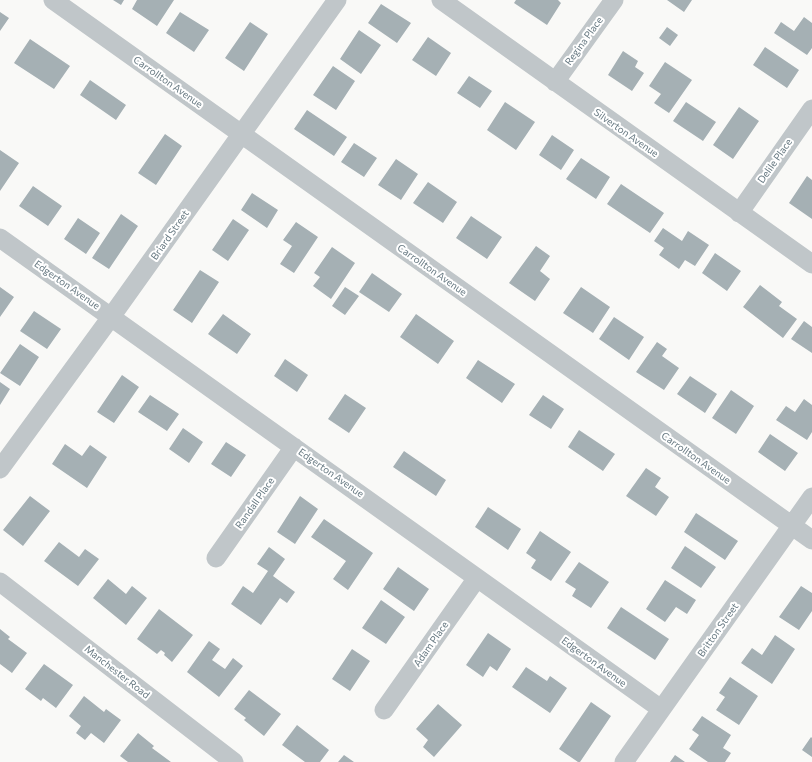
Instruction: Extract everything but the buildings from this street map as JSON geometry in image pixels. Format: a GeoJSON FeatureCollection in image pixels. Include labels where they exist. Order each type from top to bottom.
{"type":"FeatureCollection","features":[{"type":"Feature","properties":{"kind":"street","name":"Carrollton Avenue"},"geometry":{"type":"LineString","coordinates":[[53,0],[812,540]]}},
{"type":"Feature","properties":{"kind":"street","name":"Briard Street"},"geometry":{"type":"LineString","coordinates":[[0,469],[338,0]]}},
{"type":"Feature","properties":{"kind":"street","name":"Silverton Avenue"},"geometry":{"type":"LineString","coordinates":[[441,0],[812,264]]}},
{"type":"Feature","properties":{"kind":"street","name":"Regina Place"},"geometry":{"type":"LineString","coordinates":[[555,82],[614,0]]}},
{"type":"Feature","properties":{"kind":"street","name":"Delile Place"},"geometry":{"type":"LineString","coordinates":[[739,213],[812,109]]}},
{"type":"Feature","properties":{"kind":"street","name":"Edgerton Avenue"},"geometry":{"type":"LineString","coordinates":[[0,238],[661,709]]}},
{"type":"Feature","properties":{"kind":"street","name":"Randall Place"},"geometry":{"type":"LineString","coordinates":[[216,558],[294,447]]}},
{"type":"Feature","properties":{"kind":"street","name":"Britton Street"},"geometry":{"type":"LineString","coordinates":[[624,762],[812,497]]}},
{"type":"Feature","properties":{"kind":"street","name":"Adam Place"},"geometry":{"type":"LineString","coordinates":[[384,710],[477,578]]}},
{"type":"Feature","properties":{"kind":"street","name":"Manchester Road"},"geometry":{"type":"LineString","coordinates":[[0,582],[234,762]]}}]}
